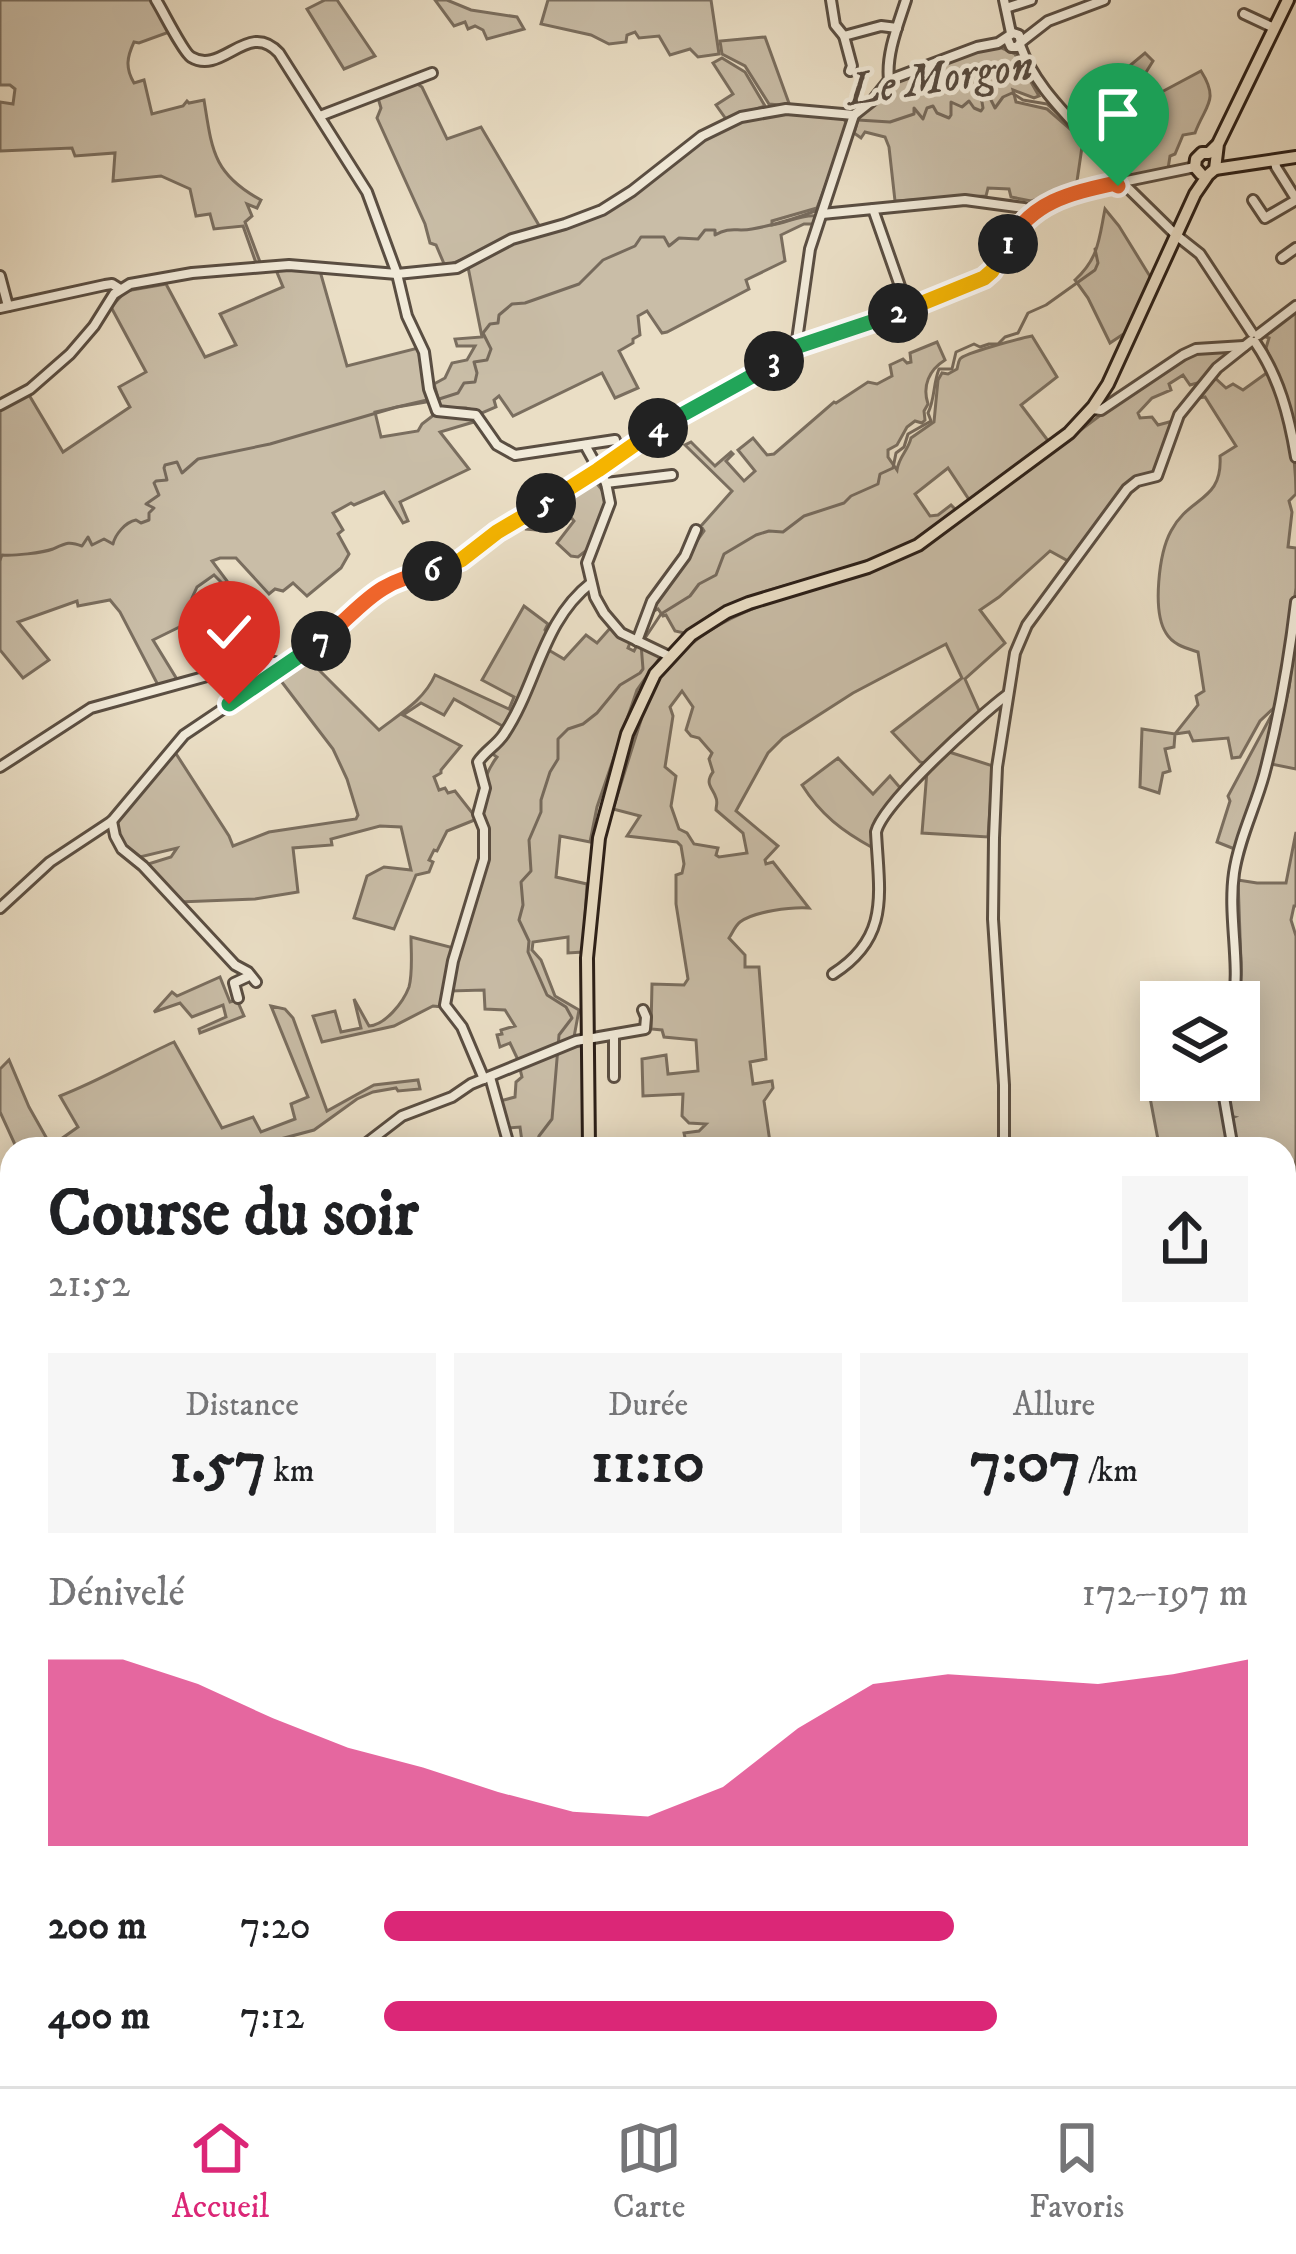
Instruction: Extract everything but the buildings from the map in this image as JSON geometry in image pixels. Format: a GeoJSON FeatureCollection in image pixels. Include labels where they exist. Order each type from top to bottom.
{"type":"FeatureCollection","features":[{"type":"Feature","properties":{"kind":"main road"},"geometry":{"type":"LineString","coordinates":[[589,1137],[587,952],[595,874],[605,809],[646,689],[691,635],[728,612],[868,567],[919,545],[1069,433],[1092,409],[1108,384],[1207,163],[1288,0]]}},
{"type":"Feature","properties":{"kind":"main road"},"geometry":{"type":"LineString","coordinates":[[1207,163],[1234,166],[1296,157]]}},
{"type":"Feature","properties":{"kind":"street"},"geometry":{"type":"LineString","coordinates":[[156,0],[185,52],[197,60],[216,59],[241,46],[268,42],[279,53],[367,192],[407,316],[424,352],[436,411],[476,415],[497,445],[515,455],[615,440]]}},
{"type":"Feature","properties":{"kind":"street"},"geometry":{"type":"LineString","coordinates":[[831,0],[835,25],[844,36]]}},
{"type":"Feature","properties":{"kind":"street"},"geometry":{"type":"LineString","coordinates":[[890,80],[888,70],[907,0]]}},
{"type":"Feature","properties":{"kind":"street"},"geometry":{"type":"LineString","coordinates":[[1031,0],[1005,4],[1012,41],[1044,90],[1122,181],[1200,254],[1282,394],[1296,457]]}},
{"type":"Feature","properties":{"kind":"street"},"geometry":{"type":"LineString","coordinates":[[0,405],[30,389],[70,354],[120,289],[130,284],[289,265],[397,274],[457,268],[512,238],[591,215],[702,136],[741,116],[786,109],[854,115],[890,80],[977,46],[1012,41],[1048,21],[1104,0]]}},
{"type":"Feature","properties":{"kind":"street"},"geometry":{"type":"LineString","coordinates":[[1244,14],[1274,28]]}},
{"type":"Feature","properties":{"kind":"street"},"geometry":{"type":"LineString","coordinates":[[844,36],[880,26],[897,28]]}},
{"type":"Feature","properties":{"kind":"street"},"geometry":{"type":"LineString","coordinates":[[844,36],[850,71]]}},
{"type":"Feature","properties":{"kind":"street"},"geometry":{"type":"LineString","coordinates":[[320,116],[432,73]]}},
{"type":"Feature","properties":{"kind":"street"},"geometry":{"type":"LineString","coordinates":[[796,347],[810,249],[854,115]]}},
{"type":"Feature","properties":{"kind":"street"},"geometry":{"type":"LineString","coordinates":[[1253,200],[1265,218],[1296,199],[1275,160]]}},
{"type":"Feature","properties":{"kind":"street"},"geometry":{"type":"LineString","coordinates":[[0,908],[50,862],[112,820],[184,735],[286,667],[389,583],[449,566],[662,425],[796,347],[862,327],[984,278],[1020,225],[1052,202],[1207,163]]}},
{"type":"Feature","properties":{"kind":"street"},"geometry":{"type":"LineString","coordinates":[[822,214],[965,200],[1031,213]]}},
{"type":"Feature","properties":{"kind":"street"},"geometry":{"type":"LineString","coordinates":[[873,209],[908,309]]}},
{"type":"Feature","properties":{"kind":"street"},"geometry":{"type":"LineString","coordinates":[[1282,258],[1296,248]]}},
{"type":"Feature","properties":{"kind":"street"},"geometry":{"type":"LineString","coordinates":[[0,276],[4,307],[106,285],[120,289]]}},
{"type":"Feature","properties":{"kind":"street"},"geometry":{"type":"LineString","coordinates":[[1004,1137],[993,920],[996,780],[1016,653],[1027,625],[1127,489],[1157,476],[1180,415],[1217,368],[1296,306]]}},
{"type":"Feature","properties":{"kind":"street"},"geometry":{"type":"LineString","coordinates":[[1092,409],[1101,410],[1196,349],[1252,339]]}},
{"type":"Feature","properties":{"kind":"street"},"geometry":{"type":"LineString","coordinates":[[585,446],[606,483],[610,509],[589,554],[595,597],[621,633],[669,656]]}},
{"type":"Feature","properties":{"kind":"street"},"geometry":{"type":"LineString","coordinates":[[606,483],[672,475]]}},
{"type":"Feature","properties":{"kind":"street"},"geometry":{"type":"LineString","coordinates":[[640,642],[652,601],[685,556],[696,530]]}},
{"type":"Feature","properties":{"kind":"street"},"geometry":{"type":"LineString","coordinates":[[506,1137],[487,1078],[462,1027],[445,1005],[453,961],[484,859],[484,829],[478,814],[485,788],[478,762],[505,734],[551,630],[591,583]]}},
{"type":"Feature","properties":{"kind":"street"},"geometry":{"type":"LineString","coordinates":[[1235,981],[1233,878],[1286,686],[1296,602]]}},
{"type":"Feature","properties":{"kind":"street"},"geometry":{"type":"LineString","coordinates":[[0,767],[91,708],[258,662],[286,667]]}},
{"type":"Feature","properties":{"kind":"street"},"geometry":{"type":"LineString","coordinates":[[833,974],[854,961],[878,919],[879,821],[1008,694]]}},
{"type":"Feature","properties":{"kind":"street"},"geometry":{"type":"LineString","coordinates":[[112,820],[122,848],[256,982]]}},
{"type":"Feature","properties":{"kind":"street"},"geometry":{"type":"LineString","coordinates":[[238,998],[234,983],[246,975]]}},
{"type":"Feature","properties":{"kind":"street"},"geometry":{"type":"LineString","coordinates":[[375,1137],[402,1116],[559,1048],[589,1037],[645,1029],[643,1010]]}},
{"type":"Feature","properties":{"kind":"street"},"geometry":{"type":"LineString","coordinates":[[614,1036],[614,1077]]}},
{"type":"Feature","properties":{"kind":"street"},"geometry":{"type":"LineString","coordinates":[[1225,1101],[1231,1137]]}},
{"type":"Feature","properties":{"kind":"street"},"geometry":{"type":"LineString","coordinates":[[1296,1193],[1296,1208]]}},
{"type":"Feature","properties":{"kind":"shaded area"},"geometry":{"type":"Polygon","coordinates":[[[0,0],[151,0],[172,31],[134,42],[128,62],[131,78],[134,83],[144,80],[152,114],[204,100],[224,170],[261,200],[257,208],[247,204],[252,216],[245,222],[260,262],[256,263],[243,226],[214,229],[210,214],[196,216],[190,189],[161,176],[113,181],[115,153],[75,156],[72,148],[0,151],[0,102],[13,104],[15,89],[0,85],[0,0]]]}},
{"type":"Feature","properties":{"kind":"shaded area"},"geometry":{"type":"Polygon","coordinates":[[[337,0],[375,56],[344,69],[307,9],[337,0]]]}},
{"type":"Feature","properties":{"kind":"shaded area"},"geometry":{"type":"Polygon","coordinates":[[[435,0],[517,17],[524,29],[487,39],[483,30],[468,29],[465,22],[454,26],[435,0]]]}},
{"type":"Feature","properties":{"kind":"shaded area"},"geometry":{"type":"Polygon","coordinates":[[[548,0],[711,0],[719,54],[698,57],[690,49],[670,55],[659,36],[639,38],[635,32],[627,35],[626,42],[609,44],[541,24],[548,0]]]}},
{"type":"Feature","properties":{"kind":"shaded area"},"geometry":{"type":"Polygon","coordinates":[[[765,37],[790,106],[769,104],[745,66],[722,54],[720,41],[765,37]]]}},
{"type":"Feature","properties":{"kind":"shaded area"},"geometry":{"type":"Polygon","coordinates":[[[999,47],[1015,54],[1039,96],[1013,90],[1016,102],[1047,109],[1083,140],[1076,188],[1031,201],[1011,197],[1009,189],[988,188],[986,196],[895,201],[885,137],[865,132],[861,138],[854,133],[860,115],[885,91],[923,70],[999,47]]]}},
{"type":"Feature","properties":{"kind":"shaded area"},"geometry":{"type":"Polygon","coordinates":[[[1145,53],[1153,61],[1133,86],[1147,86],[1156,95],[1201,71],[1210,96],[1195,133],[1183,135],[1168,169],[1136,175],[1119,168],[1131,107],[1124,104],[1104,127],[1091,133],[1087,130],[1103,119],[1118,97],[1110,82],[1145,53]]]}},
{"type":"Feature","properties":{"kind":"shaded area"},"geometry":{"type":"Polygon","coordinates":[[[722,58],[745,72],[765,106],[726,119],[716,105],[733,94],[713,63],[722,58]]]}},
{"type":"Feature","properties":{"kind":"shaded area"},"geometry":{"type":"Polygon","coordinates":[[[416,83],[447,139],[481,127],[540,227],[445,266],[436,245],[430,243],[377,118],[378,98],[416,83]]]}},
{"type":"Feature","properties":{"kind":"shaded area"},"geometry":{"type":"Polygon","coordinates":[[[778,112],[841,118],[849,123],[817,208],[772,221],[772,225],[816,216],[813,224],[781,235],[785,261],[746,280],[749,289],[667,332],[662,333],[647,311],[638,316],[640,335],[619,351],[638,388],[615,398],[602,373],[513,416],[499,396],[494,400],[496,407],[482,413],[441,408],[434,384],[445,378],[452,363],[467,360],[475,346],[457,346],[455,339],[482,337],[468,267],[509,244],[600,216],[711,135],[778,112]]]}},
{"type":"Feature","properties":{"kind":"shaded area"},"geometry":{"type":"Polygon","coordinates":[[[1105,209],[1151,278],[1128,331],[1110,343],[1075,280],[1093,256],[1105,209]]]}},
{"type":"Feature","properties":{"kind":"shaded area"},"geometry":{"type":"Polygon","coordinates":[[[276,270],[320,271],[347,366],[418,348],[427,400],[375,412],[381,437],[418,431],[435,414],[471,416],[477,421],[440,432],[469,469],[400,502],[408,521],[403,523],[384,492],[333,513],[349,554],[341,568],[307,596],[293,583],[269,594],[236,558],[212,561],[227,581],[224,585],[214,575],[197,587],[192,598],[241,662],[237,664],[200,617],[153,640],[178,681],[159,687],[110,600],[78,606],[77,601],[18,622],[49,660],[23,678],[0,650],[0,409],[29,395],[63,452],[130,407],[119,387],[146,372],[111,307],[126,291],[166,284],[205,357],[236,345],[220,314],[283,287],[276,270]]]}},
{"type":"Feature","properties":{"kind":"shaded area"},"geometry":{"type":"Polygon","coordinates":[[[1296,311],[1296,440],[1287,398],[1266,348],[1269,338],[1263,336],[1296,311]]]}},
{"type":"Feature","properties":{"kind":"shaded area"},"geometry":{"type":"Polygon","coordinates":[[[1032,336],[1057,377],[1021,405],[1049,442],[970,501],[948,468],[915,494],[930,516],[951,505],[957,511],[880,559],[766,591],[712,614],[684,633],[675,631],[658,609],[652,612],[704,531],[701,526],[732,491],[685,445],[691,442],[715,466],[731,452],[726,461],[744,481],[755,471],[738,450],[753,438],[767,455],[774,454],[834,402],[868,382],[877,384],[892,376],[890,365],[903,359],[911,362],[910,353],[937,342],[945,360],[928,379],[925,420],[907,427],[897,445],[888,450],[897,470],[911,438],[934,422],[942,373],[957,369],[960,359],[972,353],[1032,336]]]}},
{"type":"Feature","properties":{"kind":"shaded area"},"geometry":{"type":"Polygon","coordinates":[[[1239,349],[1205,381],[1190,385],[1183,375],[1169,384],[1171,390],[1152,398],[1138,413],[1140,418],[1152,417],[1158,425],[1173,421],[1156,472],[1136,478],[1070,562],[1050,551],[980,610],[1005,643],[965,679],[981,715],[928,764],[920,762],[892,732],[962,678],[946,644],[853,693],[783,738],[768,753],[736,811],[778,846],[766,864],[773,862],[809,908],[755,915],[740,922],[729,938],[745,955],[745,967],[759,967],[766,1059],[750,1062],[753,1084],[772,1081],[764,1101],[769,1137],[685,1137],[684,1133],[699,1131],[706,1124],[689,1123],[682,1116],[683,1094],[643,1096],[642,1059],[666,1055],[668,1074],[698,1071],[696,1040],[664,1037],[662,1030],[651,1029],[652,984],[684,985],[688,979],[676,904],[676,875],[682,873],[684,864],[681,846],[627,836],[640,816],[613,809],[644,704],[655,684],[682,652],[738,615],[868,571],[936,538],[1160,371],[1210,350],[1239,349]],[[682,691],[670,707],[673,716],[665,767],[676,776],[671,806],[679,829],[694,844],[718,848],[719,857],[747,853],[743,833],[716,810],[709,783],[712,753],[686,730],[693,707],[682,691]]]}},
{"type":"Feature","properties":{"kind":"shaded area"},"geometry":{"type":"Polygon","coordinates":[[[1268,372],[1285,415],[1296,479],[1296,494],[1289,501],[1288,547],[1296,548],[1296,588],[1283,686],[1278,704],[1260,721],[1240,757],[1232,758],[1228,738],[1193,741],[1189,732],[1175,734],[1198,705],[1196,696],[1204,691],[1198,652],[1172,640],[1162,623],[1158,597],[1163,553],[1178,520],[1211,491],[1220,456],[1236,446],[1205,397],[1199,398],[1215,378],[1226,388],[1233,384],[1243,390],[1268,372]]]}},
{"type":"Feature","properties":{"kind":"shaded area"},"geometry":{"type":"Polygon","coordinates":[[[591,478],[601,488],[607,509],[587,550],[571,556],[557,543],[574,521],[565,510],[549,516],[536,530],[526,529],[523,520],[591,478]]]}},
{"type":"Feature","properties":{"kind":"shaded area"},"geometry":{"type":"Polygon","coordinates":[[[524,606],[548,624],[547,633],[506,728],[454,699],[444,715],[421,703],[403,715],[461,746],[434,777],[439,790],[455,791],[477,819],[447,831],[429,860],[433,862],[429,872],[416,875],[394,929],[354,918],[367,876],[384,867],[411,870],[401,827],[380,826],[331,839],[332,845],[293,848],[298,892],[255,899],[179,902],[145,865],[171,857],[177,848],[140,857],[122,843],[116,821],[173,749],[233,846],[269,832],[356,819],[347,779],[333,749],[278,677],[306,657],[379,730],[418,699],[435,675],[509,709],[514,697],[482,680],[524,606]]]}},
{"type":"Feature","properties":{"kind":"shaded area"},"geometry":{"type":"Polygon","coordinates":[[[612,626],[631,640],[628,648],[634,651],[638,643],[661,656],[637,690],[597,807],[590,842],[560,836],[556,877],[587,884],[583,952],[568,953],[568,937],[533,942],[532,950],[555,996],[579,1010],[574,1037],[519,1062],[510,1043],[500,1047],[497,1035],[515,1026],[505,1010],[485,1009],[484,990],[450,991],[486,865],[482,798],[488,771],[497,757],[491,750],[504,738],[547,649],[564,659],[586,635],[597,643],[612,626]]]}},
{"type":"Feature","properties":{"kind":"shaded area"},"geometry":{"type":"Polygon","coordinates":[[[1296,628],[1296,769],[1271,764],[1289,688],[1296,628]]]}},
{"type":"Feature","properties":{"kind":"shaded area"},"geometry":{"type":"Polygon","coordinates":[[[1271,716],[1264,767],[1237,850],[1217,842],[1228,796],[1271,716]]]}},
{"type":"Feature","properties":{"kind":"shaded area"},"geometry":{"type":"Polygon","coordinates":[[[1142,729],[1175,734],[1174,747],[1165,749],[1170,771],[1163,773],[1159,793],[1140,787],[1142,729]]]}},
{"type":"Feature","properties":{"kind":"shaded area"},"geometry":{"type":"Polygon","coordinates":[[[949,752],[993,766],[988,837],[922,833],[927,771],[949,752]]]}},
{"type":"Feature","properties":{"kind":"shaded area"},"geometry":{"type":"Polygon","coordinates":[[[838,758],[873,794],[890,776],[902,790],[875,822],[873,848],[833,821],[802,785],[838,758]]]}},
{"type":"Feature","properties":{"kind":"shaded area"},"geometry":{"type":"Polygon","coordinates":[[[1296,832],[1296,906],[1291,920],[1296,936],[1296,1137],[1233,1137],[1229,1119],[1234,1117],[1229,1116],[1227,1101],[1260,1101],[1260,981],[1240,981],[1238,880],[1286,883],[1296,832]]]}},
{"type":"Feature","properties":{"kind":"shaded area"},"geometry":{"type":"Polygon","coordinates":[[[411,937],[454,948],[443,1007],[433,1006],[394,1026],[322,1042],[313,1016],[335,1011],[341,1032],[361,1028],[354,999],[369,1026],[398,1006],[410,981],[411,937]]]}},
{"type":"Feature","properties":{"kind":"shaded area"},"geometry":{"type":"Polygon","coordinates":[[[220,977],[230,1002],[237,1000],[244,1016],[200,1033],[199,1029],[226,1017],[223,1005],[192,1017],[180,1003],[154,1012],[172,992],[177,996],[220,977]]]}},
{"type":"Feature","properties":{"kind":"shaded area"},"geometry":{"type":"Polygon","coordinates":[[[271,1006],[285,1009],[293,1018],[327,1111],[374,1085],[418,1080],[420,1089],[373,1092],[314,1130],[288,1137],[64,1137],[78,1127],[60,1096],[174,1042],[222,1128],[253,1117],[261,1132],[295,1119],[291,1104],[308,1097],[271,1006]]]}},
{"type":"Feature","properties":{"kind":"shaded area"},"geometry":{"type":"Polygon","coordinates":[[[582,1042],[586,1045],[584,1137],[521,1137],[520,1127],[508,1128],[500,1101],[515,1097],[520,1069],[582,1042]]]}},
{"type":"Feature","properties":{"kind":"shaded area"},"geometry":{"type":"Polygon","coordinates":[[[9,1060],[46,1137],[11,1137],[0,1112],[0,1069],[9,1060]]]}},
{"type":"Feature","properties":{"kind":"shaded area"},"geometry":{"type":"Polygon","coordinates":[[[1151,1101],[1220,1101],[1228,1137],[1157,1137],[1151,1101]]]}},
{"type":"Feature","properties":{"kind":"waterway","name":"Le Morgon"},"geometry":{"type":"LineString","coordinates":[[858,120],[890,122],[914,114],[914,108],[923,119],[933,106],[949,118],[951,102],[962,107],[969,101],[981,111],[981,96],[989,96],[995,108],[1012,93],[1047,104],[1077,132]]}},
{"type":"Feature","properties":{"kind":"waterway"},"geometry":{"type":"LineString","coordinates":[[1122,173],[1134,128],[1153,99]]}},
{"type":"Feature","properties":{"kind":"waterway","name":"Le Morgon"},"geometry":{"type":"LineString","coordinates":[[436,400],[458,393],[464,383],[475,382],[474,362],[487,360],[491,349],[483,333],[512,304],[579,284],[603,260],[635,246],[641,237],[664,237],[669,246],[679,238],[698,239],[705,230],[715,230],[715,235],[777,223],[818,210],[821,204]]}},
{"type":"Feature","properties":{"kind":"waterway"},"geometry":{"type":"LineString","coordinates":[[539,1137],[552,1119],[559,1035],[572,1018],[566,1007],[547,995],[519,920],[521,882],[531,871],[529,840],[558,759],[558,739],[597,713],[620,685],[640,673],[641,644],[661,614],[716,575],[724,554],[756,535],[783,532],[804,516],[844,503],[878,484],[880,474],[893,468],[908,434],[931,421],[928,413],[939,369],[952,369],[956,352],[974,344],[998,344],[1018,333],[1028,313],[1095,270],[1095,249]]}},
{"type":"Feature","properties":{"kind":"waterway","name":"Le Morgon"},"geometry":{"type":"LineString","coordinates":[[0,560],[2,555],[42,552],[68,543],[82,546],[88,537],[92,545],[104,539],[113,544],[128,523],[149,520],[154,508],[146,504],[159,495],[154,483],[167,480],[165,465],[177,462],[182,473],[198,459],[426,402]]}},
{"type":"Feature","properties":{"kind":"route"},"geometry":{"type":"LineString","coordinates":[[229,704],[297,659],[389,583],[461,560],[662,425],[761,371],[787,351],[976,282],[992,271],[1031,213],[1079,193],[1118,186]]}}]}
